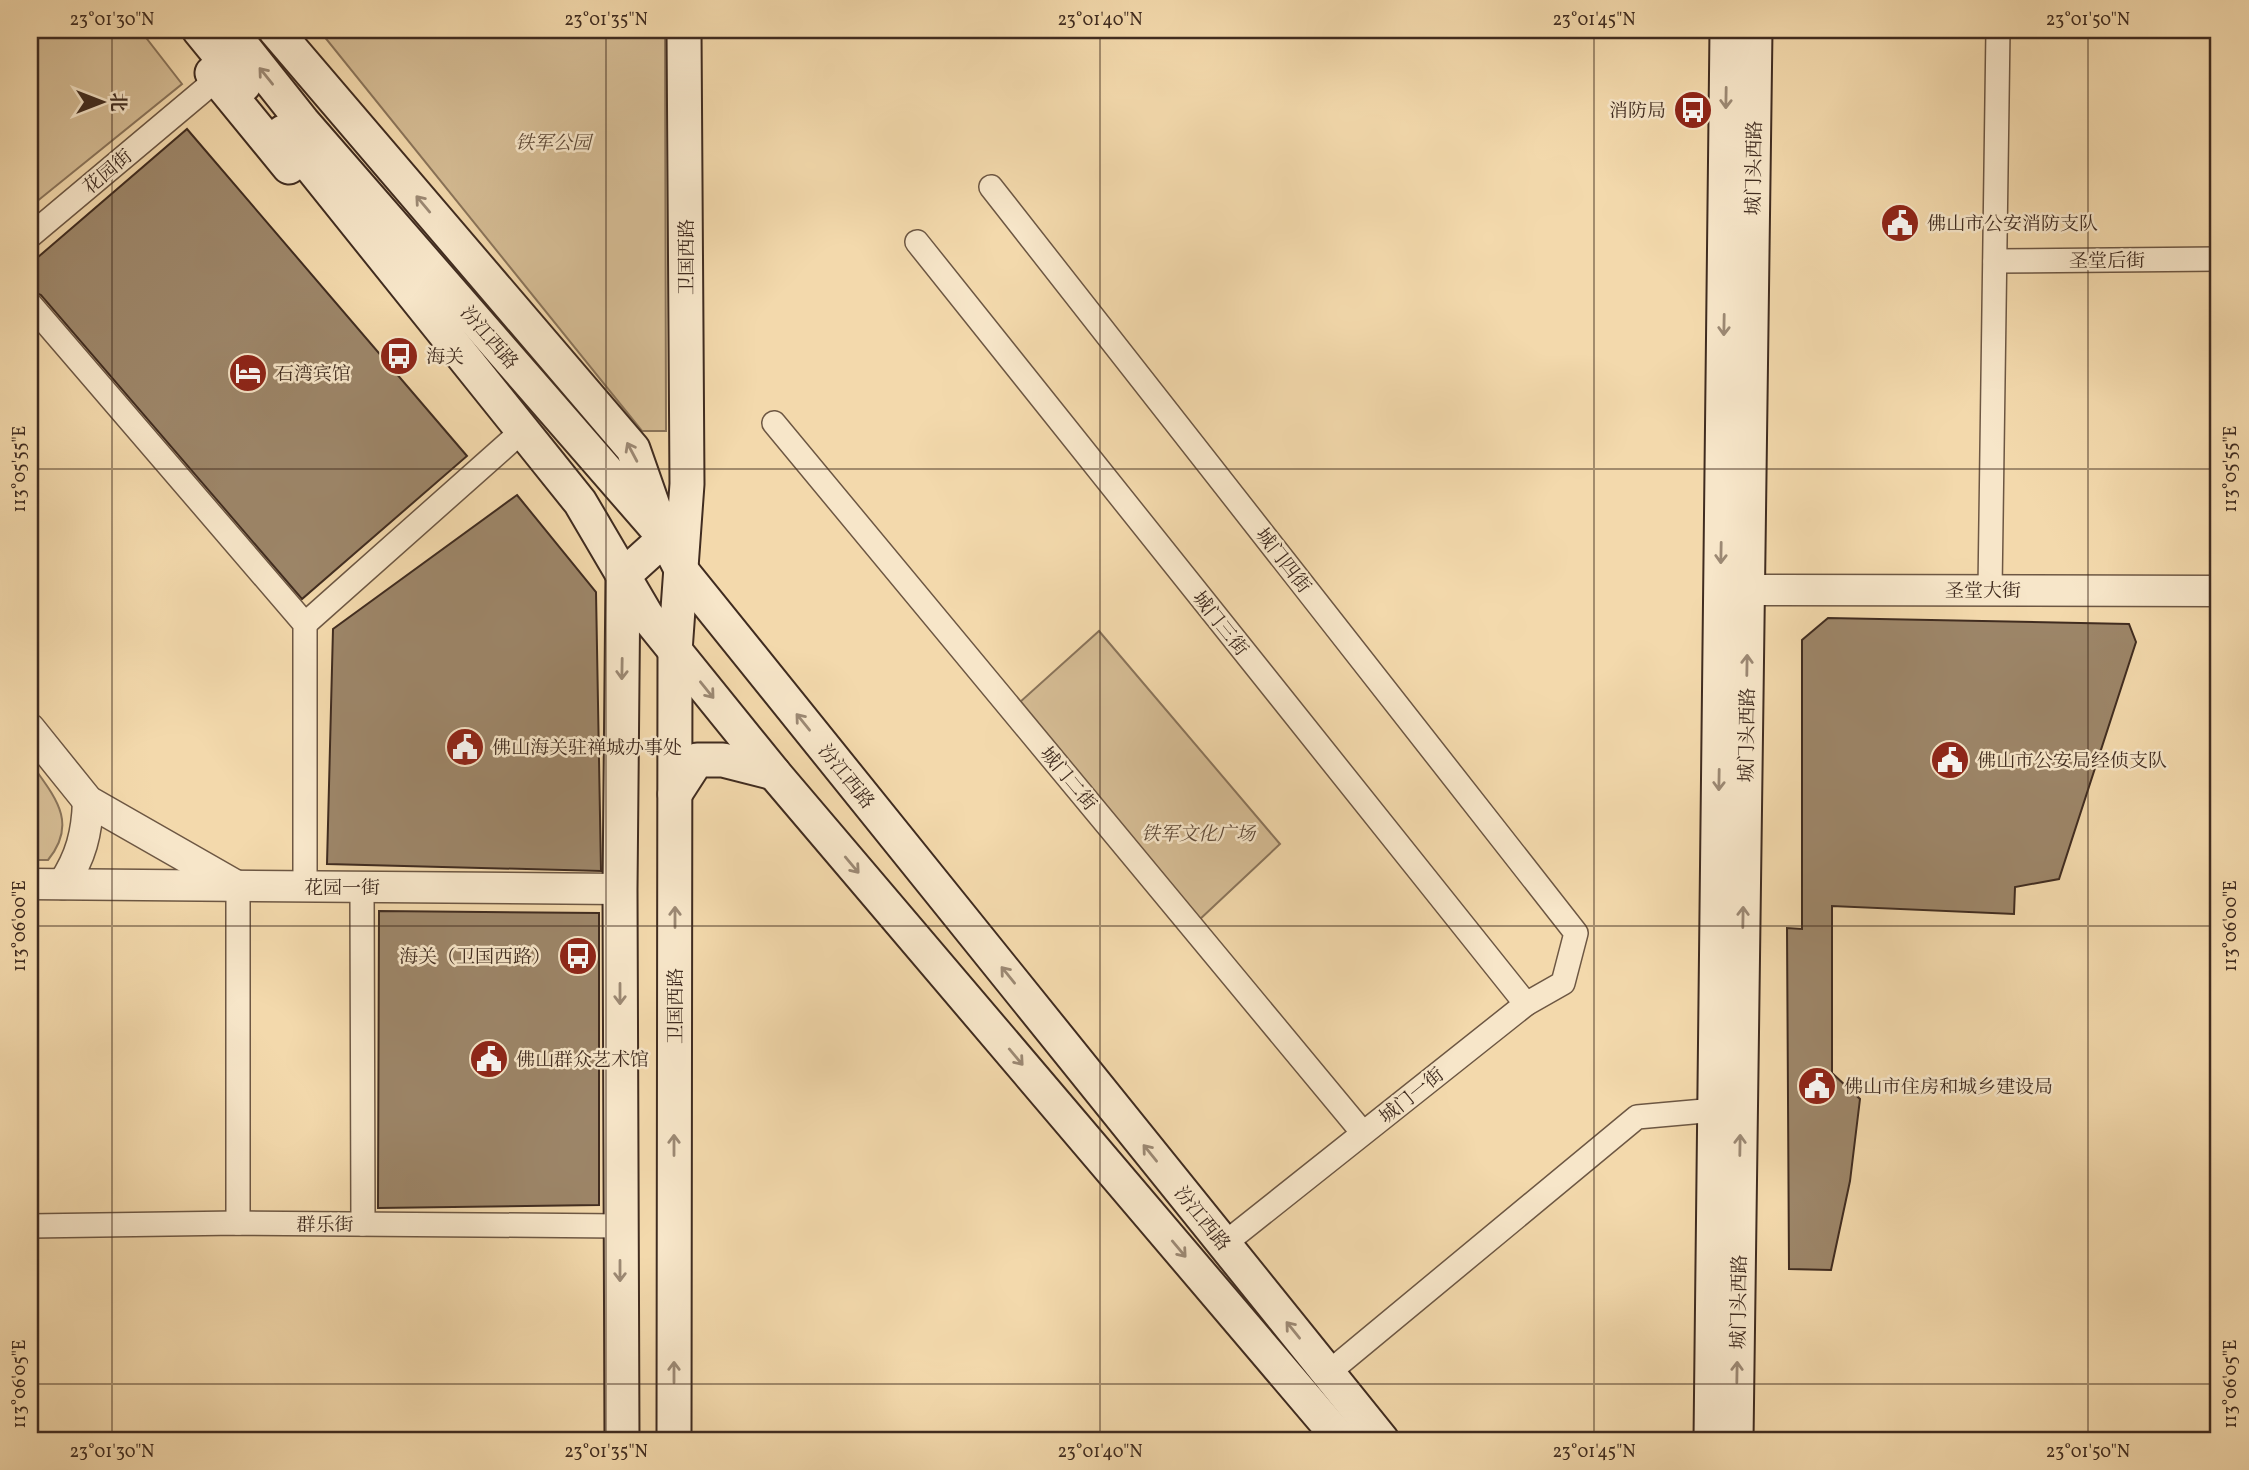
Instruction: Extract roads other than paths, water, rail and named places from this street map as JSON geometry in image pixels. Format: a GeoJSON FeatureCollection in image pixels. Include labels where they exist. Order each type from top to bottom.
{"type":"FeatureCollection","features":[{"type":"Feature","properties":{"kind":"main road"},"geometry":{"type":"LineString","coordinates":[[178,30],[523,442],[599,560],[623,620]]}},
{"type":"Feature","properties":{"kind":"main road"},"geometry":{"type":"LineString","coordinates":[[199,30],[293,127]]}},
{"type":"Feature","properties":{"kind":"main road"},"geometry":{"type":"LineString","coordinates":[[229,30],[293,127]]}},
{"type":"Feature","properties":{"kind":"main road"},"geometry":{"type":"LineString","coordinates":[[275,30],[633,449],[665,538]]}},
{"type":"Feature","properties":{"kind":"main road","name":"卫国西路"},"geometry":{"type":"LineString","coordinates":[[674,1440],[675,651],[687,484],[684,30]]}},
{"type":"Feature","properties":{"kind":"main road","name":"城门头西路"},"geometry":{"type":"LineString","coordinates":[[1711,1440],[1727,30]]}},
{"type":"Feature","properties":{"kind":"main road","name":"城门头西路"},"geometry":{"type":"LineString","coordinates":[[1736,1440],[1755,30]]}},
{"type":"Feature","properties":{"kind":"main road","name":"汾江西路"},"geometry":{"type":"LineString","coordinates":[[293,127],[401,235],[665,538],[682,571],[1382,1440]]}},
{"type":"Feature","properties":{"kind":"main road","name":"汾江西路"},"geometry":{"type":"LineString","coordinates":[[293,127],[523,442],[580,502],[647,616],[774,773],[1342,1440]]}},
{"type":"Feature","properties":{"kind":"main road"},"geometry":{"type":"LineString","coordinates":[[401,235],[457,244]]}},
{"type":"Feature","properties":{"kind":"main road"},"geometry":{"type":"LineString","coordinates":[[456,298],[457,244]]}},
{"type":"Feature","properties":{"kind":"main road"},"geometry":{"type":"LineString","coordinates":[[622,1440],[620,889],[623,576],[665,538],[687,484]]}},
{"type":"Feature","properties":{"kind":"main road"},"geometry":{"type":"LineString","coordinates":[[675,794],[697,760],[723,760],[774,773]]}},
{"type":"Feature","properties":{"kind":"street"},"geometry":{"type":"LineString","coordinates":[[1990,590],[1998,30]]}},
{"type":"Feature","properties":{"kind":"street","name":"花园街"},"geometry":{"type":"LineString","coordinates":[[30,236],[217,79]]}},
{"type":"Feature","properties":{"kind":"street","name":"城门四街"},"geometry":{"type":"LineString","coordinates":[[991,187],[1576,933]]}},
{"type":"Feature","properties":{"kind":"street","name":"城门三街"},"geometry":{"type":"LineString","coordinates":[[917,242],[1525,1004]]}},
{"type":"Feature","properties":{"kind":"street","name":"圣堂后街"},"geometry":{"type":"LineString","coordinates":[[1995,261],[2219,259]]}},
{"type":"Feature","properties":{"kind":"street"},"geometry":{"type":"LineString","coordinates":[[30,304],[305,624],[305,887]]}},
{"type":"Feature","properties":{"kind":"street","name":"城门二街"},"geometry":{"type":"LineString","coordinates":[[774,423],[1363,1133]]}},
{"type":"Feature","properties":{"kind":"street"},"geometry":{"type":"LineString","coordinates":[[305,624],[523,442]]}},
{"type":"Feature","properties":{"kind":"street","name":"圣堂大街"},"geometry":{"type":"LineString","coordinates":[[1748,590],[2219,591]]}},
{"type":"Feature","properties":{"kind":"street"},"geometry":{"type":"LineString","coordinates":[[30,729],[88,801],[238,887],[238,1223]]}},
{"type":"Feature","properties":{"kind":"street"},"geometry":{"type":"LineString","coordinates":[[63,884],[79,861],[87,827],[88,801]]}},
{"type":"Feature","properties":{"kind":"street"},"geometry":{"type":"LineString","coordinates":[[137,885],[146,873],[150,836]]}},
{"type":"Feature","properties":{"kind":"street","name":"花园一街"},"geometry":{"type":"LineString","coordinates":[[30,884],[620,889]]}},
{"type":"Feature","properties":{"kind":"street"},"geometry":{"type":"LineString","coordinates":[[362,887],[363,1224]]}},
{"type":"Feature","properties":{"kind":"street","name":"城门一街"},"geometry":{"type":"LineString","coordinates":[[1224,1244],[1525,1004],[1563,983],[1576,933]]}},
{"type":"Feature","properties":{"kind":"street"},"geometry":{"type":"LineString","coordinates":[[1328,1373],[1637,1117],[1715,1110]]}},
{"type":"Feature","properties":{"kind":"street","name":"群乐街"},"geometry":{"type":"LineString","coordinates":[[30,1226],[238,1223],[620,1226]]}},
{"type":"Feature","properties":{"kind":"place","name":"消防局"},"geometry":{"type":"Point","coordinates":[1693,110]}},
{"type":"Feature","properties":{"kind":"place","name":"佛山市公安消防支队"},"geometry":{"type":"Point","coordinates":[1900,223]}},
{"type":"Feature","properties":{"kind":"place","name":"海关"},"geometry":{"type":"Point","coordinates":[399,356]}},
{"type":"Feature","properties":{"kind":"place","name":"石湾宾馆"},"geometry":{"type":"Point","coordinates":[248,373]}},
{"type":"Feature","properties":{"kind":"place","name":"佛山海关驻禅城办事处"},"geometry":{"type":"Point","coordinates":[465,747]}},
{"type":"Feature","properties":{"kind":"place","name":"佛山市公安局经侦支队"},"geometry":{"type":"Point","coordinates":[1950,760]}},
{"type":"Feature","properties":{"kind":"place","name":"海关（卫国西路）"},"geometry":{"type":"Point","coordinates":[578,956]}},
{"type":"Feature","properties":{"kind":"place","name":"佛山群众艺术馆"},"geometry":{"type":"Point","coordinates":[489,1059]}},
{"type":"Feature","properties":{"kind":"place","name":"佛山市住房和城乡建设局"},"geometry":{"type":"Point","coordinates":[1817,1086]}},
{"type":"Feature","properties":{"kind":"park label","name":"铁军公园"},"geometry":{"type":"Point","coordinates":[553,142]}},
{"type":"Feature","properties":{"kind":"park label","name":"铁军文化广场"},"geometry":{"type":"Point","coordinates":[1198,833]}}]}
